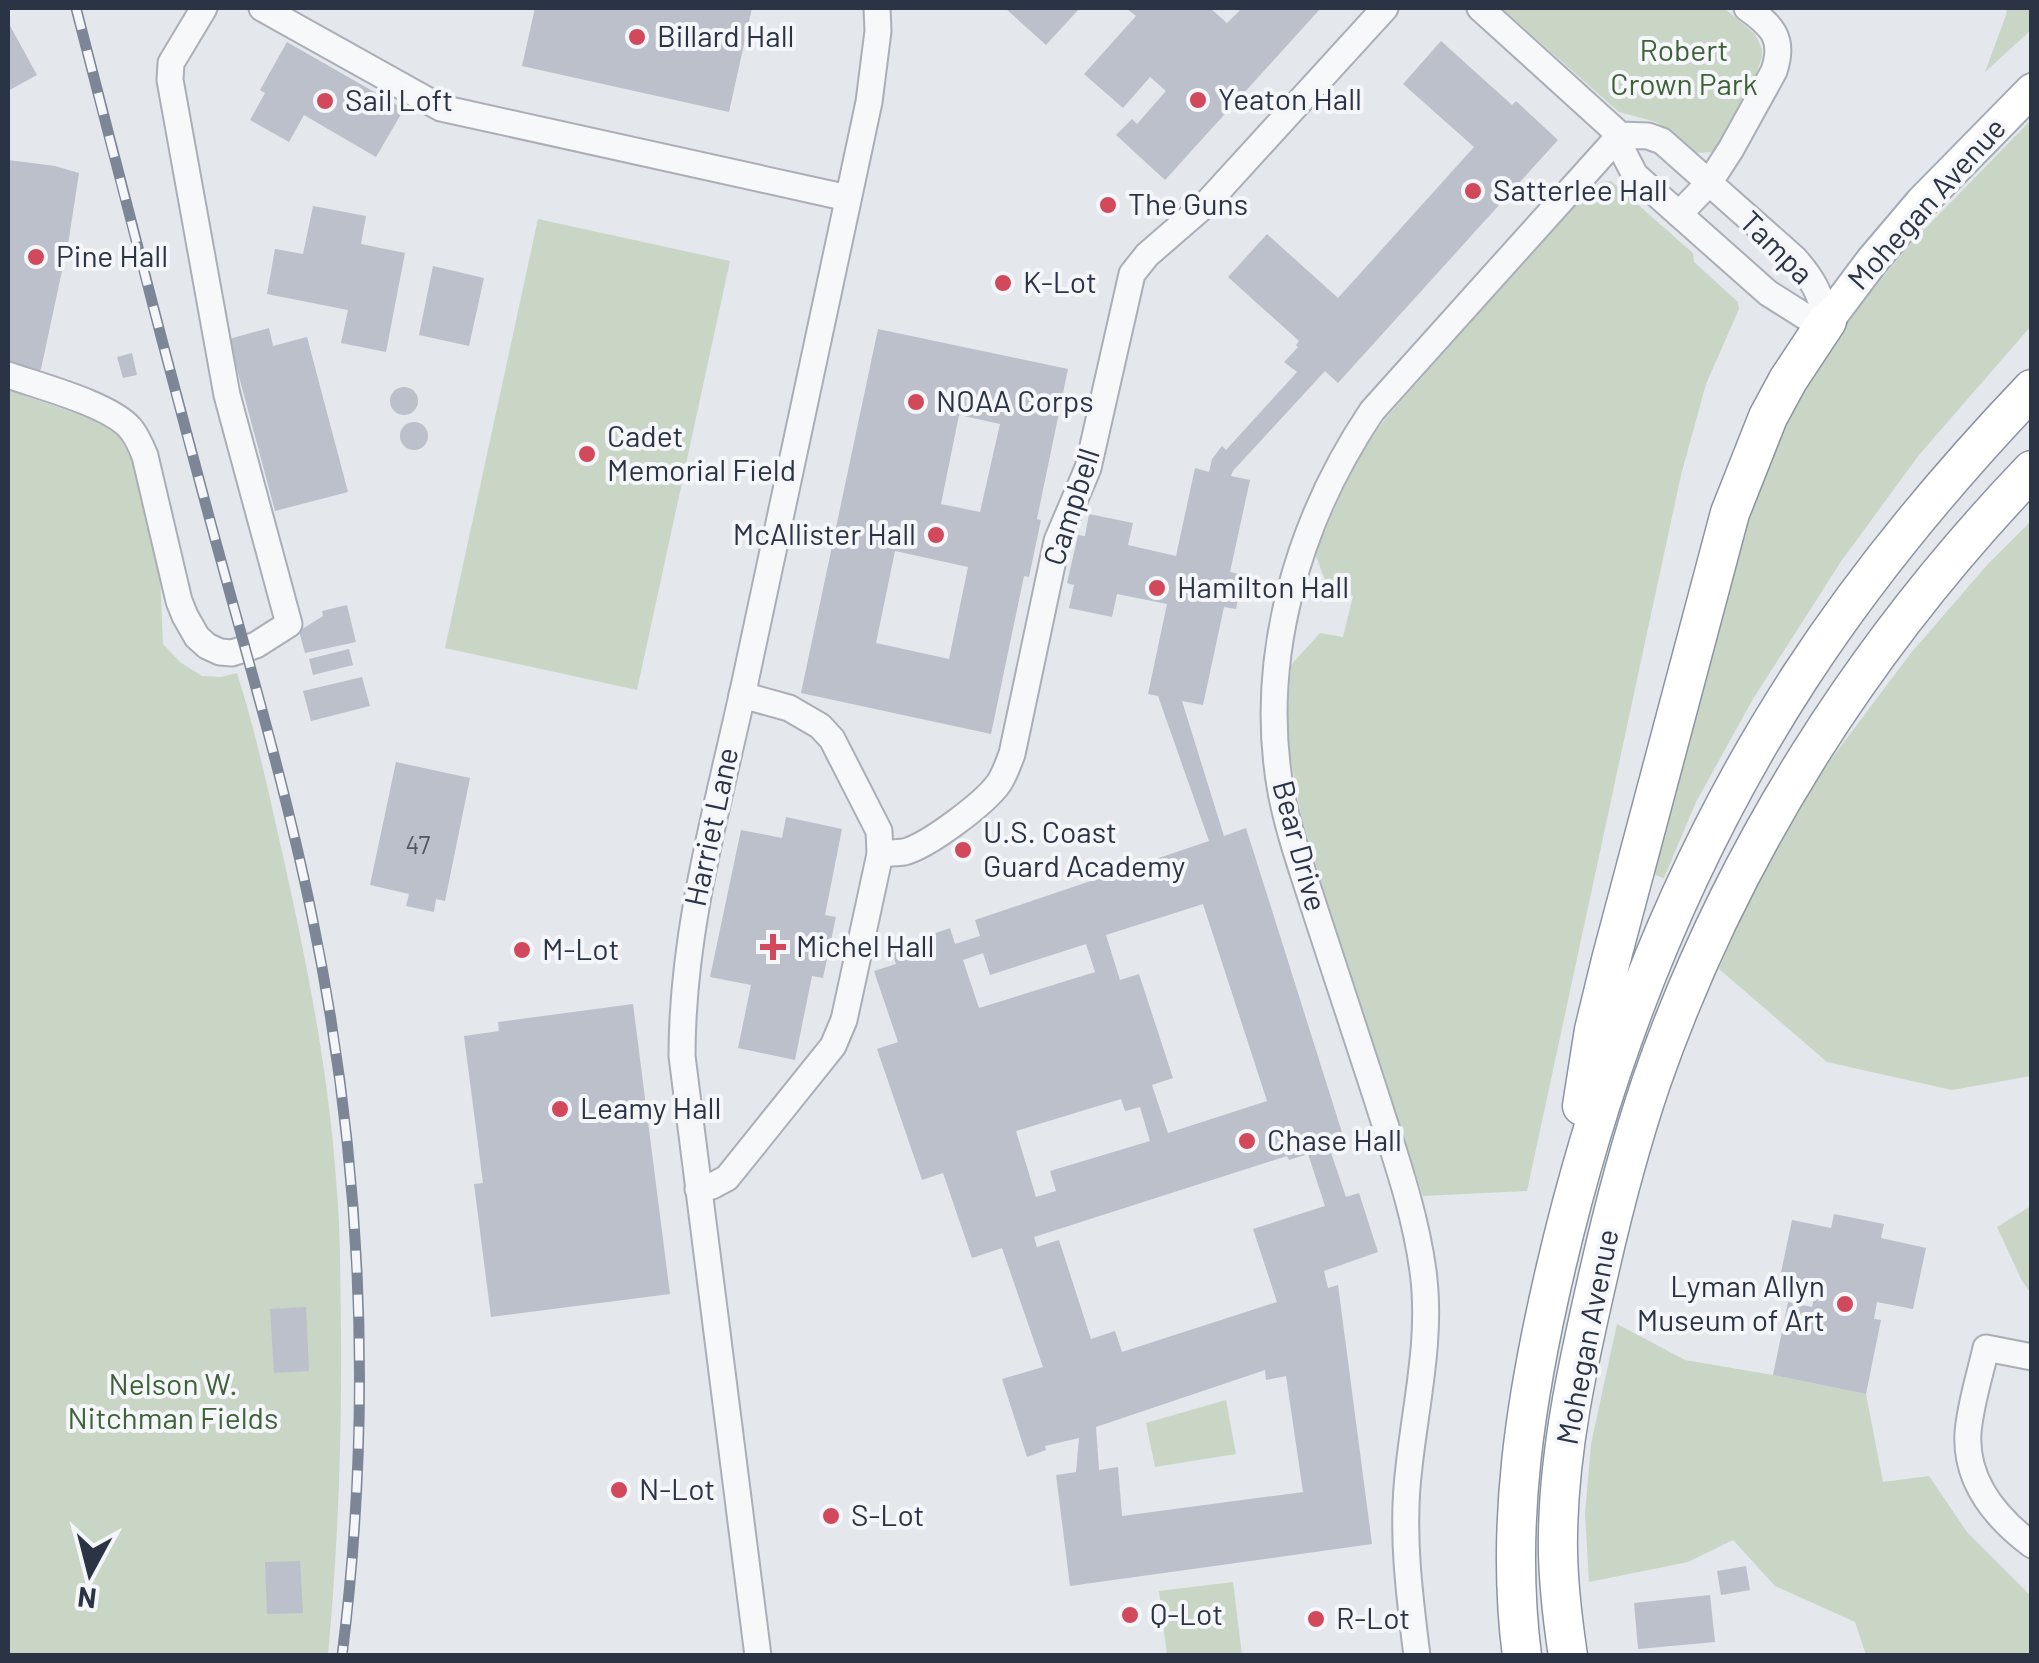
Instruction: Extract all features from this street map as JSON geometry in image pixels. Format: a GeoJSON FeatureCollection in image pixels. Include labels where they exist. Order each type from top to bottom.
{"type":"FeatureCollection","features":[{"type":"Feature","properties":{"kind":"highway"},"geometry":{"type":"LineString","coordinates":[[1581,1169],[1579,1128],[1594,1030],[1711,577],[1744,472],[1768,417],[1827,321]]}},
{"type":"Feature","properties":{"kind":"highway"},"geometry":{"type":"LineString","coordinates":[[1581,1169],[1610,1072],[1651,963],[1696,862],[1748,763],[1800,676],[1866,583],[2032,389]]}},
{"type":"Feature","properties":{"kind":"highway","name":"Mohegan Avenue"},"geometry":{"type":"LineString","coordinates":[[1568,1656],[1558,1538],[1571,1405],[1619,1188],[1672,1027],[1746,864],[1839,708],[1923,592],[2032,470]]}},
{"type":"Feature","properties":{"kind":"highway","name":"Mohegan Avenue"},"geometry":{"type":"LineString","coordinates":[[1522,1656],[1514,1547],[1523,1437],[1544,1320],[1581,1169]]}},
{"type":"Feature","properties":{"kind":"main road","name":"Mohegan Avenue"},"geometry":{"type":"LineString","coordinates":[[1827,321],[1922,202],[2032,90]]}},
{"type":"Feature","properties":{"kind":"street"},"geometry":{"type":"LineString","coordinates":[[8,375],[116,416],[139,440],[179,602],[190,627],[207,646],[220,652],[244,650],[289,624],[228,395],[169,74],[171,63],[204,8]]}},
{"type":"Feature","properties":{"kind":"street"},"geometry":{"type":"LineString","coordinates":[[262,8],[452,112],[848,198]]}},
{"type":"Feature","properties":{"kind":"street","name":"Harriet Lane"},"geometry":{"type":"LineString","coordinates":[[758,1656],[682,1056],[685,976],[696,897],[868,102],[878,31],[877,8]]}},
{"type":"Feature","properties":{"kind":"street","name":"Campbell"},"geometry":{"type":"LineString","coordinates":[[880,854],[902,852],[924,842],[976,808],[1006,772],[1057,541],[1088,468],[1132,274],[1147,255],[1207,204],[1385,8]]}},
{"type":"Feature","properties":{"kind":"street","name":"Tampa"},"geometry":{"type":"LineString","coordinates":[[1480,8],[1620,135],[1648,136],[1662,142],[1794,258],[1809,274],[1820,295],[1827,321],[1806,316],[1768,293],[1679,214],[1635,174],[1622,150],[1620,135]]}},
{"type":"Feature","properties":{"kind":"street"},"geometry":{"type":"LineString","coordinates":[[1679,214],[1709,183],[1778,59],[1779,48],[1772,28],[1747,8]]}},
{"type":"Feature","properties":{"kind":"street","name":"Bear Drive"},"geometry":{"type":"LineString","coordinates":[[1416,1656],[1406,1526],[1408,1470],[1426,1320],[1423,1269],[1397,1162],[1290,834],[1276,754],[1276,675],[1287,603],[1302,551],[1352,440],[1372,411],[1620,135]]}},
{"type":"Feature","properties":{"kind":"street"},"geometry":{"type":"LineString","coordinates":[[698,1188],[727,1178],[833,1046],[880,854],[878,831],[832,740],[820,726],[790,708],[742,696]]}},
{"type":"Feature","properties":{"kind":"street"},"geometry":{"type":"LineString","coordinates":[[2032,1357],[1986,1348],[1968,1435],[1972,1464],[1987,1501],[2008,1526],[2032,1545]]}},
{"type":"Feature","properties":{"kind":"green space","name":"Robert Crown Park"},"geometry":{"type":"Polygon","coordinates":[[[1501,8],[1724,8],[1755,34],[1762,57],[1719,143],[1712,152],[1697,153],[1656,122],[1619,112],[1501,8]]]}},
{"type":"Feature","properties":{"kind":"green space"},"geometry":{"type":"Polygon","coordinates":[[[2007,8],[2031,8],[2031,30],[1985,72],[2006,15],[2007,8]]]}},
{"type":"Feature","properties":{"kind":"green space"},"geometry":{"type":"Polygon","coordinates":[[[2031,120],[2031,326],[1919,455],[1842,560],[1753,699],[1696,802],[1664,878],[1652,874],[1752,470],[1843,313],[1866,297],[1913,241],[2031,120]]]}},
{"type":"Feature","properties":{"kind":"green space"},"geometry":{"type":"Polygon","coordinates":[[[1611,181],[1693,253],[1694,262],[1738,302],[1739,309],[1706,384],[1681,475],[1527,1191],[1423,1196],[1302,819],[1287,723],[1291,665],[1320,633],[1343,637],[1353,596],[1329,590],[1315,554],[1355,462],[1386,418],[1591,187],[1611,181]]]}},
{"type":"Feature","properties":{"kind":"green space","name":"Cadet Memorial Field"},"geometry":{"type":"Polygon","coordinates":[[[538,219],[730,261],[637,690],[445,648],[538,219]]]}},
{"type":"Feature","properties":{"kind":"green space","name":"Nelson W. Nitchman Fields"},"geometry":{"type":"Polygon","coordinates":[[[8,390],[98,421],[117,432],[134,465],[160,574],[163,644],[180,662],[202,676],[237,673],[256,741],[309,982],[334,1151],[340,1244],[341,1412],[328,1655],[8,1655],[8,390]]]}},
{"type":"Feature","properties":{"kind":"green space"},"geometry":{"type":"Polygon","coordinates":[[[2031,521],[2031,1076],[1952,1090],[1827,1062],[1719,969],[1792,811],[1911,653],[2031,521]]]}},
{"type":"Feature","properties":{"kind":"green space"},"geometry":{"type":"Polygon","coordinates":[[[2031,1206],[2031,1293],[1997,1227],[2031,1206]]]}},
{"type":"Feature","properties":{"kind":"green space"},"geometry":{"type":"Polygon","coordinates":[[[1617,1324],[1685,1360],[1866,1394],[1883,1482],[1929,1476],[1967,1532],[2031,1596],[2031,1655],[1866,1655],[1855,1622],[1775,1586],[1733,1540],[1688,1562],[1589,1582],[1585,1514],[1591,1444],[1617,1324]]]}},
{"type":"Feature","properties":{"kind":"green space"},"geometry":{"type":"Polygon","coordinates":[[[1226,1400],[1236,1454],[1155,1467],[1146,1423],[1226,1400]]]}},
{"type":"Feature","properties":{"kind":"green space"},"geometry":{"type":"Polygon","coordinates":[[[1233,1582],[1242,1655],[1167,1655],[1159,1591],[1233,1582]]]}},
{"type":"Feature","properties":{"kind":"building","name":"Billard Hall"},"geometry":{"type":"Polygon","coordinates":[[[535,8],[752,8],[729,112],[522,66],[535,8]]]}},
{"type":"Feature","properties":{"kind":"building"},"geometry":{"type":"Polygon","coordinates":[[[1005,8],[1080,8],[1046,45],[1005,8]]]}},
{"type":"Feature","properties":{"kind":"building","name":"Yeaton Hall"},"geometry":{"type":"Polygon","coordinates":[[[1126,8],[1210,8],[1227,23],[1242,8],[1321,8],[1165,180],[1116,135],[1132,119],[1137,124],[1166,91],[1150,77],[1123,108],[1084,74],[1136,16],[1126,8]]]}},
{"type":"Feature","properties":{"kind":"building"},"geometry":{"type":"Polygon","coordinates":[[[8,22],[37,75],[8,91],[8,22]]]}},
{"type":"Feature","properties":{"kind":"building","name":"Chase Hall"},"geometry":{"type":"Polygon","coordinates":[[[1441,41],[1558,140],[1338,383],[1325,371],[1233,471],[1231,476],[1250,480],[1230,572],[1243,575],[1236,609],[1224,607],[1203,705],[1182,701],[1224,836],[1246,828],[1345,1142],[1329,1147],[1346,1197],[1359,1193],[1378,1252],[1324,1271],[1328,1288],[1338,1285],[1372,1544],[1070,1586],[1056,1475],[1076,1472],[1079,1438],[1045,1446],[1046,1450],[1027,1457],[1002,1379],[1043,1367],[1002,1248],[972,1258],[943,1173],[922,1180],[877,1049],[898,1042],[874,971],[896,964],[891,949],[950,928],[955,944],[980,936],[975,920],[1209,841],[1158,696],[1148,694],[1167,604],[1117,594],[1112,617],[1069,608],[1074,585],[1067,583],[1078,535],[1085,536],[1089,514],[1133,523],[1128,545],[1176,556],[1195,468],[1209,472],[1212,459],[1222,446],[1226,450],[1297,372],[1284,362],[1299,341],[1228,277],[1267,234],[1338,298],[1474,147],[1403,84],[1441,41]],[[1203,904],[1106,935],[1120,980],[1139,974],[1173,1078],[1152,1085],[1168,1133],[1267,1101],[1203,904]],[[1086,944],[990,975],[983,953],[963,960],[979,1008],[1095,972],[1086,944]],[[1121,1099],[1016,1131],[1036,1197],[1056,1191],[1050,1171],[1150,1141],[1140,1107],[1125,1111],[1121,1099]],[[1308,1154],[1289,1160],[1287,1156],[1034,1237],[1037,1247],[1059,1240],[1091,1339],[1115,1331],[1122,1352],[1277,1302],[1253,1229],[1325,1206],[1308,1154]],[[1265,1370],[1096,1427],[1099,1470],[1118,1467],[1122,1516],[1303,1492],[1286,1376],[1266,1380],[1265,1370]]]}},
{"type":"Feature","properties":{"kind":"building","name":"Sail Loft"},"geometry":{"type":"Polygon","coordinates":[[[287,42],[404,109],[376,157],[304,115],[289,142],[250,120],[265,93],[260,90],[287,42]]]}},
{"type":"Feature","properties":{"kind":"building","name":"Pine Hall"},"geometry":{"type":"Polygon","coordinates":[[[8,160],[79,173],[41,369],[32,377],[8,385],[8,160]]]}},
{"type":"Feature","properties":{"kind":"building"},"geometry":{"type":"Polygon","coordinates":[[[313,206],[366,216],[361,244],[405,253],[386,352],[341,343],[348,310],[267,294],[275,249],[303,254],[313,206]]]}},
{"type":"Feature","properties":{"kind":"building"},"geometry":{"type":"Polygon","coordinates":[[[433,266],[484,278],[469,346],[419,335],[433,266]]]}},
{"type":"Feature","properties":{"kind":"building"},"geometry":{"type":"Polygon","coordinates":[[[269,328],[273,346],[307,337],[348,492],[275,511],[229,339],[269,328]]]}},
{"type":"Feature","properties":{"kind":"building","name":"McAllister Hall"},"geometry":{"type":"Polygon","coordinates":[[[878,329],[1068,369],[1029,577],[1024,576],[991,734],[801,693],[878,329]],[[959,415],[941,504],[980,512],[1000,424],[959,415]],[[895,551],[876,643],[949,659],[968,567],[895,551]]]}},
{"type":"Feature","properties":{"kind":"building"},"geometry":{"type":"Polygon","coordinates":[[[132,353],[137,375],[123,378],[117,357],[132,353]]]}},
{"type":"Feature","properties":{"kind":"building"},"geometry":{"type":"Polygon","coordinates":[[[404,387],[414,391],[418,401],[414,411],[404,415],[394,411],[390,401],[394,391],[404,387]]]}},
{"type":"Feature","properties":{"kind":"building"},"geometry":{"type":"Polygon","coordinates":[[[414,422],[424,426],[428,436],[424,446],[414,450],[404,446],[400,436],[404,426],[414,422]]]}},
{"type":"Feature","properties":{"kind":"building"},"geometry":{"type":"Polygon","coordinates":[[[347,605],[356,642],[305,653],[299,631],[323,616],[322,611],[347,605]]]}},
{"type":"Feature","properties":{"kind":"building"},"geometry":{"type":"Polygon","coordinates":[[[349,649],[353,665],[313,675],[309,659],[349,649]]]}},
{"type":"Feature","properties":{"kind":"building"},"geometry":{"type":"Polygon","coordinates":[[[362,677],[370,706],[311,721],[303,691],[362,677]]]}},
{"type":"Feature","properties":{"kind":"building"},"geometry":{"type":"Polygon","coordinates":[[[396,762],[470,778],[445,901],[436,899],[434,912],[406,906],[409,894],[370,885],[396,762]]]}},
{"type":"Feature","properties":{"kind":"building","name":"Michel Hall"},"geometry":{"type":"Polygon","coordinates":[[[786,817],[842,829],[825,915],[836,917],[823,978],[812,976],[795,1060],[738,1048],[751,985],[710,977],[741,830],[782,838],[786,817]]]}},
{"type":"Feature","properties":{"kind":"building","name":"Leamy Hall"},"geometry":{"type":"Polygon","coordinates":[[[633,1004],[670,1294],[491,1317],[474,1184],[483,1183],[464,1036],[499,1031],[498,1022],[633,1004]]]}},
{"type":"Feature","properties":{"kind":"building","name":"Lyman Allyn Museum of Art"},"geometry":{"type":"Polygon","coordinates":[[[1834,1214],[1884,1224],[1881,1238],[1926,1248],[1913,1309],[1877,1302],[1874,1319],[1881,1320],[1866,1394],[1773,1375],[1788,1302],[1812,1307],[1816,1289],[1779,1282],[1792,1220],[1831,1228],[1834,1214]]]}},
{"type":"Feature","properties":{"kind":"building"},"geometry":{"type":"Polygon","coordinates":[[[306,1307],[309,1371],[274,1373],[270,1309],[306,1307]]]}},
{"type":"Feature","properties":{"kind":"building"},"geometry":{"type":"Polygon","coordinates":[[[300,1561],[303,1613],[267,1614],[265,1562],[300,1561]]]}},
{"type":"Feature","properties":{"kind":"building"},"geometry":{"type":"Polygon","coordinates":[[[1746,1566],[1750,1590],[1721,1595],[1717,1571],[1746,1566]]]}},
{"type":"Feature","properties":{"kind":"building"},"geometry":{"type":"Polygon","coordinates":[[[1710,1595],[1715,1642],[1638,1649],[1634,1603],[1710,1595]]]}},
{"type":"Feature","properties":{"kind":"railway"},"geometry":{"type":"LineString","coordinates":[[76,8],[288,811],[329,1007],[352,1192],[359,1377],[352,1563],[342,1656]]}},
{"type":"Feature","properties":{"kind":"place","name":"Billard Hall"},"geometry":{"type":"Point","coordinates":[637,37]}},
{"type":"Feature","properties":{"kind":"place","name":"Yeaton Hall"},"geometry":{"type":"Point","coordinates":[1198,100]}},
{"type":"Feature","properties":{"kind":"place","name":"Sail Loft"},"geometry":{"type":"Point","coordinates":[325,101]}},
{"type":"Feature","properties":{"kind":"place","name":"Satterlee Hall"},"geometry":{"type":"Point","coordinates":[1473,191]}},
{"type":"Feature","properties":{"kind":"place","name":"The Guns"},"geometry":{"type":"Point","coordinates":[1108,205]}},
{"type":"Feature","properties":{"kind":"place","name":"Pine Hall"},"geometry":{"type":"Point","coordinates":[36,257]}},
{"type":"Feature","properties":{"kind":"place","name":"K-Lot"},"geometry":{"type":"Point","coordinates":[1003,283]}},
{"type":"Feature","properties":{"kind":"place","name":"NOAA Corps"},"geometry":{"type":"Point","coordinates":[916,402]}},
{"type":"Feature","properties":{"kind":"place","name":"Cadet Memorial Field"},"geometry":{"type":"Point","coordinates":[587,454]}},
{"type":"Feature","properties":{"kind":"place","name":"McAllister Hall"},"geometry":{"type":"Point","coordinates":[936,535]}},
{"type":"Feature","properties":{"kind":"place","name":"Hamilton Hall"},"geometry":{"type":"Point","coordinates":[1157,588]}},
{"type":"Feature","properties":{"kind":"place","name":"U.S. Coast Guard Academy"},"geometry":{"type":"Point","coordinates":[963,850]}},
{"type":"Feature","properties":{"kind":"place","name":"Michel Hall"},"geometry":{"type":"Point","coordinates":[773,947]}},
{"type":"Feature","properties":{"kind":"place","name":"M-Lot"},"geometry":{"type":"Point","coordinates":[522,950]}},
{"type":"Feature","properties":{"kind":"place","name":"Leamy Hall"},"geometry":{"type":"Point","coordinates":[560,1109]}},
{"type":"Feature","properties":{"kind":"place","name":"Chase Hall"},"geometry":{"type":"Point","coordinates":[1247,1141]}},
{"type":"Feature","properties":{"kind":"place","name":"Lyman Allyn Museum of Art"},"geometry":{"type":"Point","coordinates":[1845,1304]}},
{"type":"Feature","properties":{"kind":"place","name":"N-Lot"},"geometry":{"type":"Point","coordinates":[619,1490]}},
{"type":"Feature","properties":{"kind":"place","name":"S-Lot"},"geometry":{"type":"Point","coordinates":[831,1516]}},
{"type":"Feature","properties":{"kind":"place","name":"Q-Lot"},"geometry":{"type":"Point","coordinates":[1130,1615]}},
{"type":"Feature","properties":{"kind":"place","name":"R-Lot"},"geometry":{"type":"Point","coordinates":[1316,1619]}}]}
